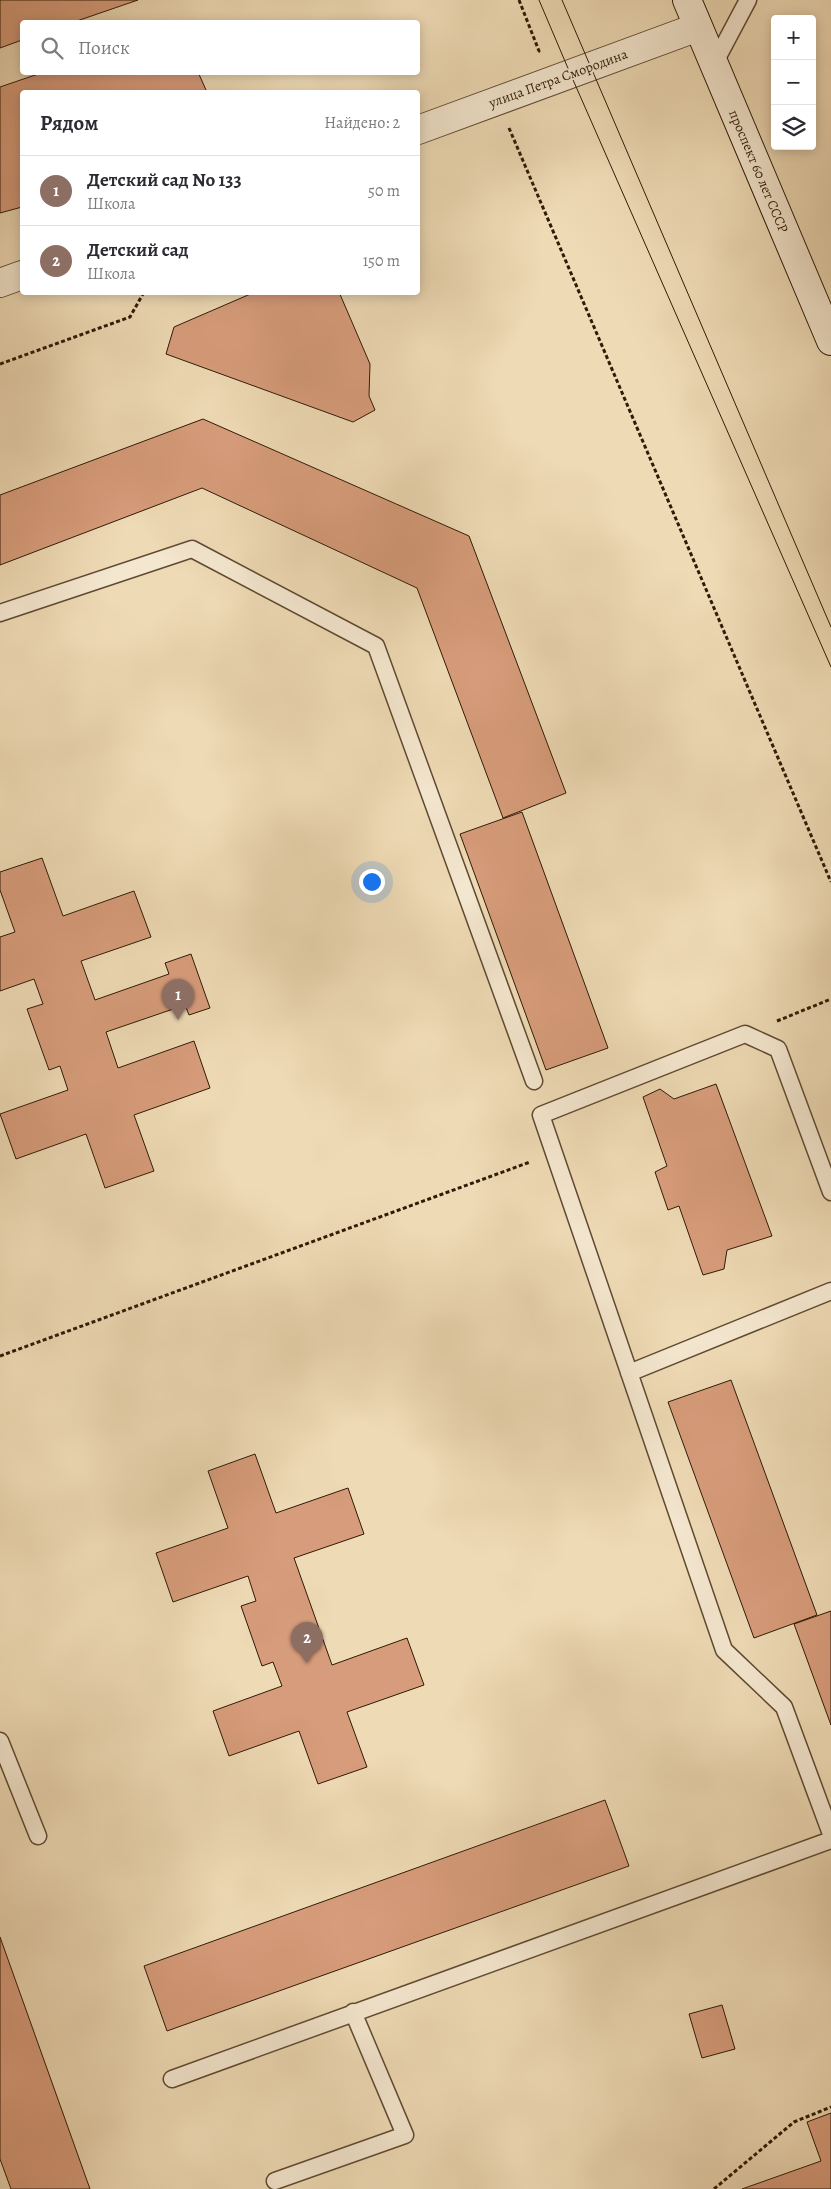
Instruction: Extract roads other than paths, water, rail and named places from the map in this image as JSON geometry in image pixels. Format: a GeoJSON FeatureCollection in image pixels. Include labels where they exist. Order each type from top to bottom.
{"type":"FeatureCollection","features":[{"type":"Feature","properties":{"kind":"main road","name":"проспект 60 лет СССР"},"geometry":{"type":"LineString","coordinates":[[687,0],[831,341]]}},
{"type":"Feature","properties":{"kind":"main road","name":"улица Петра Смородина"},"geometry":{"type":"LineString","coordinates":[[420,129],[698,27]]}},
{"type":"Feature","properties":{"kind":"main road"},"geometry":{"type":"LineString","coordinates":[[0,283],[20,276]]}},
{"type":"Feature","properties":{"kind":"lane"},"geometry":{"type":"LineString","coordinates":[[714,64],[748,0]]}},
{"type":"Feature","properties":{"kind":"lane"},"geometry":{"type":"LineString","coordinates":[[0,613],[192,550],[376,646],[534,1081]]}},
{"type":"Feature","properties":{"kind":"lane"},"geometry":{"type":"LineString","coordinates":[[831,1192],[778,1049],[744,1034],[541,1115],[724,1650],[784,1707],[831,1834]]}},
{"type":"Feature","properties":{"kind":"lane"},"geometry":{"type":"LineString","coordinates":[[629,1373],[831,1291]]}},
{"type":"Feature","properties":{"kind":"lane"},"geometry":{"type":"LineString","coordinates":[[0,1741],[38,1836]]}},
{"type":"Feature","properties":{"kind":"lane"},"geometry":{"type":"LineString","coordinates":[[172,2078],[831,1840]]}},
{"type":"Feature","properties":{"kind":"lane"},"geometry":{"type":"LineString","coordinates":[[275,2181],[405,2135],[353,2012]]}},
{"type":"Feature","properties":{"kind":"tram line"},"geometry":{"type":"LineString","coordinates":[[539,0],[831,667]]}},
{"type":"Feature","properties":{"kind":"tram line"},"geometry":{"type":"LineString","coordinates":[[562,0],[831,627]]}},
{"type":"Feature","properties":{"kind":"place","name":"Детский сад No 133"},"geometry":{"type":"Point","coordinates":[178,1020]}},
{"type":"Feature","properties":{"kind":"place","name":"Детский сад"},"geometry":{"type":"Point","coordinates":[307,1663]}}]}
